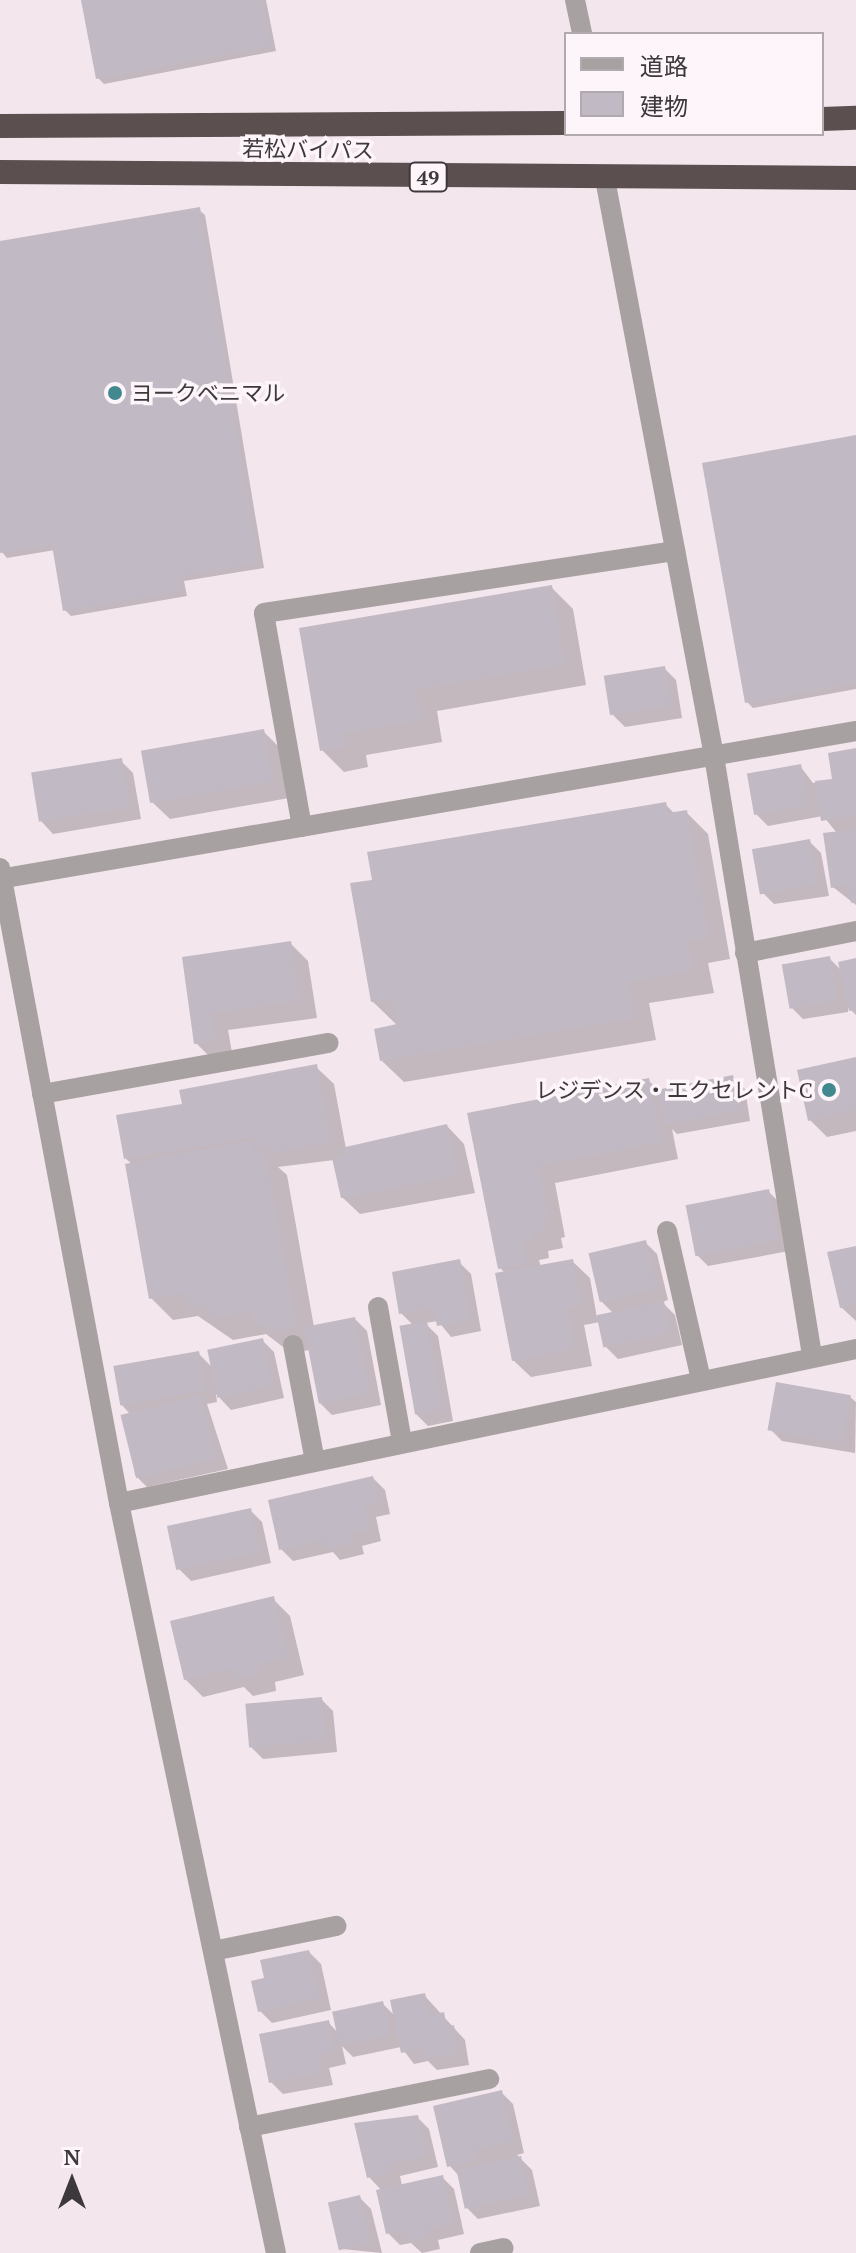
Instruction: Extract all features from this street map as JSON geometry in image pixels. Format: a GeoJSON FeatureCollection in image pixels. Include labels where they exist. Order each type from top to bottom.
{"type":"FeatureCollection","features":[{"type":"Feature","properties":{"kind":"highway"},"geometry":{"type":"LineString","coordinates":[[824,119],[856,118]]}},
{"type":"Feature","properties":{"kind":"highway","name":"若松バイパス"},"geometry":{"type":"LineString","coordinates":[[0,126],[564,123]]}},
{"type":"Feature","properties":{"kind":"highway","name":"若松バイパス"},"geometry":{"type":"LineString","coordinates":[[0,172],[605,179],[856,178]]}},
{"type":"Feature","properties":{"kind":"street"},"geometry":{"type":"LineString","coordinates":[[575,0],[582,32]]}},
{"type":"Feature","properties":{"kind":"street"},"geometry":{"type":"LineString","coordinates":[[605,179],[714,756],[812,1355]]}},
{"type":"Feature","properties":{"kind":"street"},"geometry":{"type":"LineString","coordinates":[[302,827],[264,613],[675,551]]}},
{"type":"Feature","properties":{"kind":"street"},"geometry":{"type":"LineString","coordinates":[[276,2253],[119,1503],[1,875],[302,827],[856,731]]}},
{"type":"Feature","properties":{"kind":"street"},"geometry":{"type":"LineString","coordinates":[[745,953],[856,931]]}},
{"type":"Feature","properties":{"kind":"street"},"geometry":{"type":"LineString","coordinates":[[42,1094],[328,1043]]}},
{"type":"Feature","properties":{"kind":"street"},"geometry":{"type":"LineString","coordinates":[[667,1231],[701,1379]]}},
{"type":"Feature","properties":{"kind":"street"},"geometry":{"type":"LineString","coordinates":[[378,1307],[402,1442]]}},
{"type":"Feature","properties":{"kind":"street"},"geometry":{"type":"LineString","coordinates":[[293,1345],[315,1461]]}},
{"type":"Feature","properties":{"kind":"street"},"geometry":{"type":"LineString","coordinates":[[119,1503],[812,1355],[856,1349]]}},
{"type":"Feature","properties":{"kind":"street"},"geometry":{"type":"LineString","coordinates":[[213,1951],[336,1926]]}},
{"type":"Feature","properties":{"kind":"street"},"geometry":{"type":"LineString","coordinates":[[249,2127],[489,2079]]}},
{"type":"Feature","properties":{"kind":"street"},"geometry":{"type":"LineString","coordinates":[[480,2253],[503,2248]]}},
{"type":"Feature","properties":{"kind":"building"},"geometry":{"type":"Polygon","coordinates":[[[81,0],[263,0],[272,46],[96,79],[81,0]]]}},
{"type":"Feature","properties":{"kind":"building","name":"ヨークベニマル"},"geometry":{"type":"Polygon","coordinates":[[[200,207],[259,563],[179,576],[182,591],[63,611],[52,545],[0,553],[0,241],[200,207]]]}},
{"type":"Feature","properties":{"kind":"building"},"geometry":{"type":"Polygon","coordinates":[[[856,435],[856,683],[745,703],[702,463],[856,435]]]}},
{"type":"Feature","properties":{"kind":"building"},"geometry":{"type":"Polygon","coordinates":[[[552,585],[565,664],[416,690],[422,720],[345,733],[347,746],[320,751],[299,628],[552,585]]]}},
{"type":"Feature","properties":{"kind":"building"},"geometry":{"type":"Polygon","coordinates":[[[665,666],[671,706],[610,715],[604,676],[665,666]]]}},
{"type":"Feature","properties":{"kind":"building"},"geometry":{"type":"Polygon","coordinates":[[[264,729],[273,781],[150,803],[141,751],[264,729]]]}},
{"type":"Feature","properties":{"kind":"building"},"geometry":{"type":"Polygon","coordinates":[[[856,748],[856,815],[821,821],[815,781],[832,779],[828,753],[856,748]]]}},
{"type":"Feature","properties":{"kind":"building"},"geometry":{"type":"Polygon","coordinates":[[[122,758],[130,807],[39,822],[31,772],[122,758]]]}},
{"type":"Feature","properties":{"kind":"building"},"geometry":{"type":"Polygon","coordinates":[[[801,764],[808,805],[754,815],[747,774],[801,764]]]}},
{"type":"Feature","properties":{"kind":"building"},"geometry":{"type":"Polygon","coordinates":[[[666,802],[668,813],[687,810],[709,938],[688,941],[693,971],[629,982],[635,1018],[380,1061],[374,1029],[397,1024],[392,999],[371,1002],[350,883],[372,880],[367,852],[666,802]]]}},
{"type":"Feature","properties":{"kind":"building"},"geometry":{"type":"Polygon","coordinates":[[[856,829],[856,902],[851,903],[848,885],[831,888],[823,833],[856,829]]]}},
{"type":"Feature","properties":{"kind":"building"},"geometry":{"type":"Polygon","coordinates":[[[810,839],[818,884],[760,895],[752,849],[810,839]]]}},
{"type":"Feature","properties":{"kind":"building"},"geometry":{"type":"Polygon","coordinates":[[[291,941],[300,1001],[212,1013],[216,1041],[194,1044],[182,957],[291,941]]]}},
{"type":"Feature","properties":{"kind":"building"},"geometry":{"type":"Polygon","coordinates":[[[830,956],[838,1000],[790,1009],[782,965],[830,956]]]}},
{"type":"Feature","properties":{"kind":"building"},"geometry":{"type":"Polygon","coordinates":[[[856,958],[856,1010],[849,1011],[838,962],[856,958]]]}},
{"type":"Feature","properties":{"kind":"building","name":"レジデンス・エクセレントC"},"geometry":{"type":"Polygon","coordinates":[[[856,1057],[856,1110],[808,1121],[797,1070],[856,1057]]]}},
{"type":"Feature","properties":{"kind":"building"},"geometry":{"type":"Polygon","coordinates":[[[317,1064],[331,1142],[270,1153],[269,1148],[258,1151],[255,1137],[124,1159],[116,1115],[182,1104],[179,1090],[317,1064]]]}},
{"type":"Feature","properties":{"kind":"building"},"geometry":{"type":"Polygon","coordinates":[[[733,1075],[740,1110],[664,1125],[657,1090],[733,1075]]]}},
{"type":"Feature","properties":{"kind":"building"},"geometry":{"type":"Polygon","coordinates":[[[649,1078],[662,1142],[539,1166],[549,1220],[544,1221],[546,1231],[532,1234],[533,1241],[523,1243],[527,1263],[498,1269],[467,1113],[649,1078]]]}},
{"type":"Feature","properties":{"kind":"building"},"geometry":{"type":"Polygon","coordinates":[[[447,1124],[459,1176],[341,1198],[332,1158],[343,1155],[341,1148],[447,1124]]]}},
{"type":"Feature","properties":{"kind":"building"},"geometry":{"type":"Polygon","coordinates":[[[253,1140],[255,1153],[265,1151],[297,1327],[267,1332],[265,1324],[255,1326],[253,1311],[209,1319],[206,1305],[187,1308],[184,1293],[149,1299],[125,1164],[253,1140]]]}},
{"type":"Feature","properties":{"kind":"building"},"geometry":{"type":"Polygon","coordinates":[[[769,1189],[779,1240],[695,1256],[686,1205],[769,1189]]]}},
{"type":"Feature","properties":{"kind":"building"},"geometry":{"type":"Polygon","coordinates":[[[646,1240],[657,1289],[600,1302],[589,1253],[646,1240]]]}},
{"type":"Feature","properties":{"kind":"building"},"geometry":{"type":"Polygon","coordinates":[[[856,1246],[856,1304],[840,1308],[827,1252],[856,1246]]]}},
{"type":"Feature","properties":{"kind":"building"},"geometry":{"type":"Polygon","coordinates":[[[460,1259],[471,1320],[437,1326],[433,1308],[399,1314],[392,1272],[460,1259]]]}},
{"type":"Feature","properties":{"kind":"building"},"geometry":{"type":"Polygon","coordinates":[[[573,1259],[582,1305],[568,1308],[575,1349],[512,1361],[495,1273],[573,1259]]]}},
{"type":"Feature","properties":{"kind":"building"},"geometry":{"type":"Polygon","coordinates":[[[664,1301],[671,1333],[603,1348],[597,1315],[664,1301]]]}},
{"type":"Feature","properties":{"kind":"building"},"geometry":{"type":"Polygon","coordinates":[[[355,1317],[370,1394],[319,1403],[304,1327],[355,1317]]]}},
{"type":"Feature","properties":{"kind":"building"},"geometry":{"type":"Polygon","coordinates":[[[427,1321],[443,1410],[415,1414],[399,1326],[427,1321]]]}},
{"type":"Feature","properties":{"kind":"building"},"geometry":{"type":"Polygon","coordinates":[[[263,1338],[273,1386],[217,1398],[207,1350],[263,1338]]]}},
{"type":"Feature","properties":{"kind":"building"},"geometry":{"type":"Polygon","coordinates":[[[199,1351],[206,1390],[120,1405],[113,1366],[199,1351]]]}},
{"type":"Feature","properties":{"kind":"building"},"geometry":{"type":"Polygon","coordinates":[[[776,1382],[851,1395],[842,1443],[767,1430],[776,1382]]]}},
{"type":"Feature","properties":{"kind":"building"},"geometry":{"type":"Polygon","coordinates":[[[201,1395],[217,1458],[136,1478],[120,1415],[201,1395]]]}},
{"type":"Feature","properties":{"kind":"building"},"geometry":{"type":"Polygon","coordinates":[[[373,1476],[380,1502],[365,1505],[371,1529],[351,1534],[353,1543],[326,1549],[324,1540],[279,1550],[268,1500],[373,1476]]]}},
{"type":"Feature","properties":{"kind":"building"},"geometry":{"type":"Polygon","coordinates":[[[251,1508],[260,1552],[176,1570],[167,1526],[251,1508]]]}},
{"type":"Feature","properties":{"kind":"building"},"geometry":{"type":"Polygon","coordinates":[[[274,1596],[288,1658],[258,1664],[260,1673],[234,1680],[232,1669],[184,1680],[170,1621],[274,1596]]]}},
{"type":"Feature","properties":{"kind":"building"},"geometry":{"type":"Polygon","coordinates":[[[322,1697],[326,1741],[249,1748],[245,1704],[322,1697]]]}},
{"type":"Feature","properties":{"kind":"building"},"geometry":{"type":"Polygon","coordinates":[[[309,1950],[320,1998],[258,2012],[251,1981],[264,1978],[260,1960],[309,1950]]]}},
{"type":"Feature","properties":{"kind":"building"},"geometry":{"type":"Polygon","coordinates":[[[425,1993],[430,2015],[444,2012],[447,2027],[454,2025],[458,2054],[423,2059],[421,2049],[401,2053],[390,2000],[425,1993]]]}},
{"type":"Feature","properties":{"kind":"building"},"geometry":{"type":"Polygon","coordinates":[[[383,2001],[390,2035],[339,2046],[332,2012],[383,2001]]]}},
{"type":"Feature","properties":{"kind":"building"},"geometry":{"type":"Polygon","coordinates":[[[329,2020],[335,2052],[318,2056],[322,2073],[269,2083],[259,2034],[329,2020]]]}},
{"type":"Feature","properties":{"kind":"building"},"geometry":{"type":"Polygon","coordinates":[[[502,2090],[513,2141],[474,2150],[476,2160],[447,2167],[433,2106],[502,2090]]]}},
{"type":"Feature","properties":{"kind":"building"},"geometry":{"type":"Polygon","coordinates":[[[418,2115],[427,2156],[389,2164],[391,2172],[367,2178],[354,2123],[418,2115]]]}},
{"type":"Feature","properties":{"kind":"building"},"geometry":{"type":"Polygon","coordinates":[[[521,2156],[529,2195],[465,2209],[456,2170],[521,2156]]]}},
{"type":"Feature","properties":{"kind":"building"},"geometry":{"type":"Polygon","coordinates":[[[443,2175],[453,2223],[427,2229],[429,2237],[408,2242],[405,2230],[386,2234],[376,2190],[443,2175]]]}},
{"type":"Feature","properties":{"kind":"building"},"geometry":{"type":"Polygon","coordinates":[[[360,2195],[371,2243],[339,2250],[328,2202],[360,2195]]]}},
{"type":"Feature","properties":{"kind":"place","name":"ヨークベニマル"},"geometry":{"type":"Point","coordinates":[115,393]}},
{"type":"Feature","properties":{"kind":"place","name":"レジデンス・エクセレントC"},"geometry":{"type":"Point","coordinates":[829,1090]}}]}
